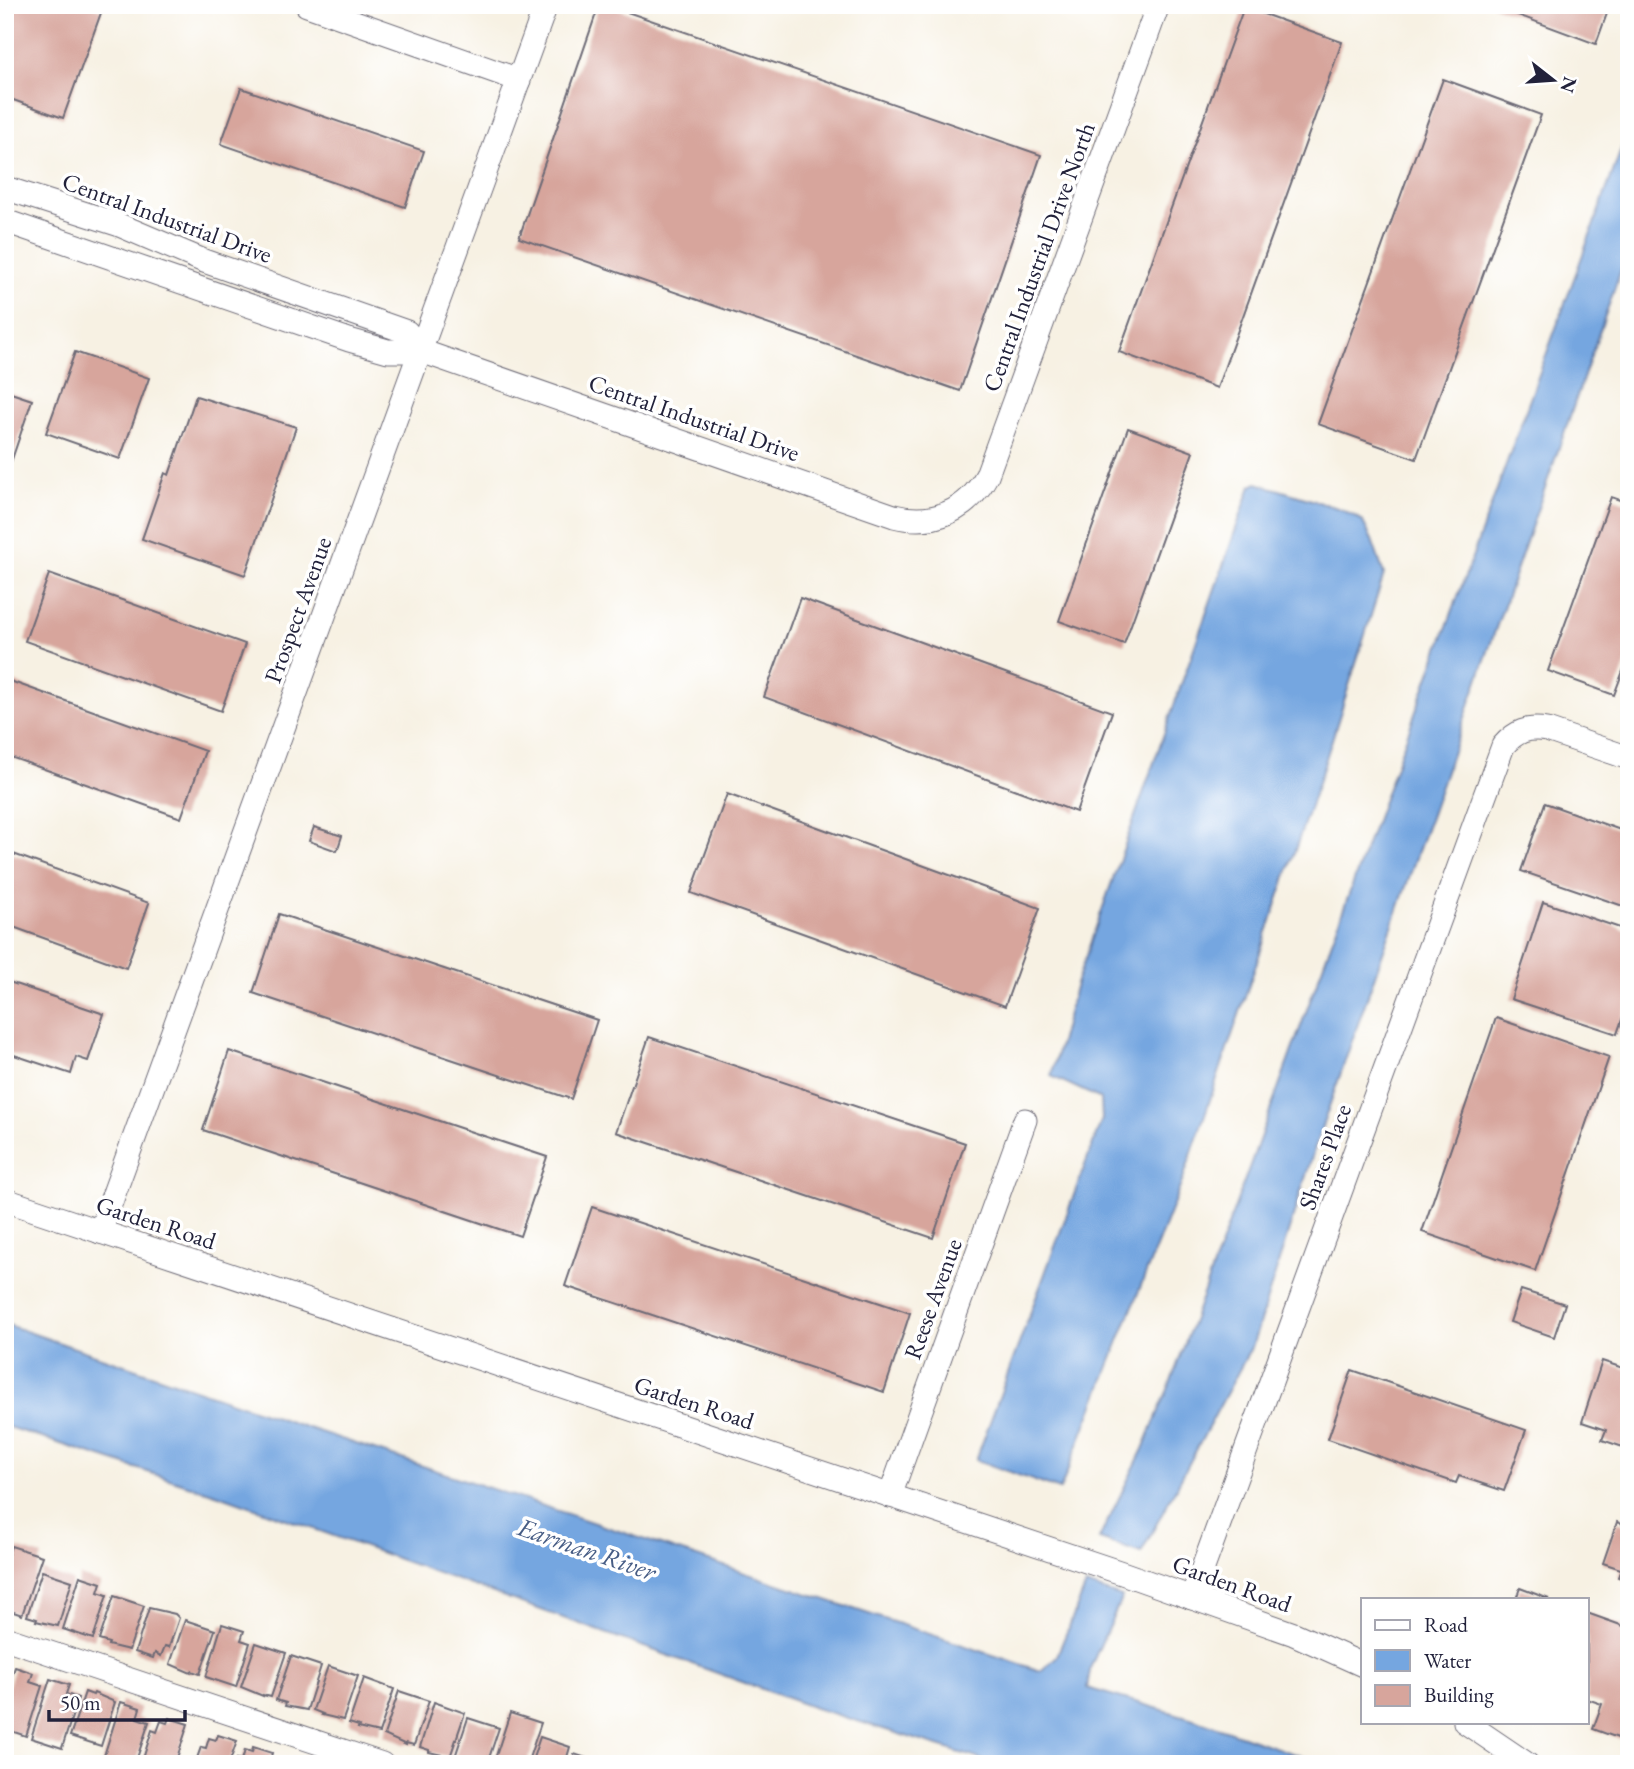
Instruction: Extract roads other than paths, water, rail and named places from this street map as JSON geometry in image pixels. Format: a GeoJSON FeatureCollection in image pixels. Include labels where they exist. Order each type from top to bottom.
{"type":"FeatureCollection","features":[{"type":"Feature","properties":{"kind":"street"},"geometry":{"type":"LineString","coordinates":[[307,5],[519,80]]}},
{"type":"Feature","properties":{"kind":"street","name":"Prospect Avenue"},"geometry":{"type":"LineString","coordinates":[[100,1232],[546,5]]}},
{"type":"Feature","properties":{"kind":"street","name":"Central Industrial Drive North"},"geometry":{"type":"LineString","coordinates":[[951,513],[972,497],[988,475],[1158,5]]}},
{"type":"Feature","properties":{"kind":"street","name":"Central Industrial Drive"},"geometry":{"type":"LineString","coordinates":[[5,188],[117,224],[204,261],[407,332],[421,351]]}},
{"type":"Feature","properties":{"kind":"street","name":"Central Industrial Drive"},"geometry":{"type":"LineString","coordinates":[[5,221],[349,340],[388,351],[421,351],[894,516],[920,520],[951,513]]}},
{"type":"Feature","properties":{"kind":"street","name":"Shares Place"},"geometry":{"type":"LineString","coordinates":[[1192,1598],[1503,746],[1511,737],[1534,728],[1629,758]]}},
{"type":"Feature","properties":{"kind":"street","name":"Reese Avenue"},"geometry":{"type":"LineString","coordinates":[[890,1496],[1025,1120]]}},
{"type":"Feature","properties":{"kind":"street","name":"Garden Road"},"geometry":{"type":"LineString","coordinates":[[5,1200],[1192,1598],[1294,1634],[1361,1664]]}},
{"type":"Feature","properties":{"kind":"street"},"geometry":{"type":"LineString","coordinates":[[5,1638],[382,1764]]}},
{"type":"Feature","properties":{"kind":"street"},"geometry":{"type":"LineString","coordinates":[[1468,1724],[1527,1764]]}},
{"type":"Feature","properties":{"kind":"water"},"geometry":{"type":"Polygon","coordinates":[[[1629,128],[1629,247],[1315,1147],[1253,1344],[1141,1553],[1099,1539],[1143,1449],[1169,1387],[1629,128]]]}},
{"type":"Feature","properties":{"kind":"water"},"geometry":{"type":"Polygon","coordinates":[[[1257,483],[1341,509],[1362,520],[1384,574],[1324,765],[1182,1182],[1060,1490],[976,1460],[1102,1119],[1101,1099],[1051,1076],[1076,984],[1251,486],[1257,483]]]}},
{"type":"Feature","properties":{"kind":"water","name":"Earman River"},"geometry":{"type":"Polygon","coordinates":[[[5,1324],[311,1429],[1041,1671],[1057,1656],[1086,1585],[1122,1597],[1091,1666],[1087,1688],[1194,1719],[1323,1764],[996,1764],[812,1707],[222,1496],[5,1426],[5,1324]]]}}]}
